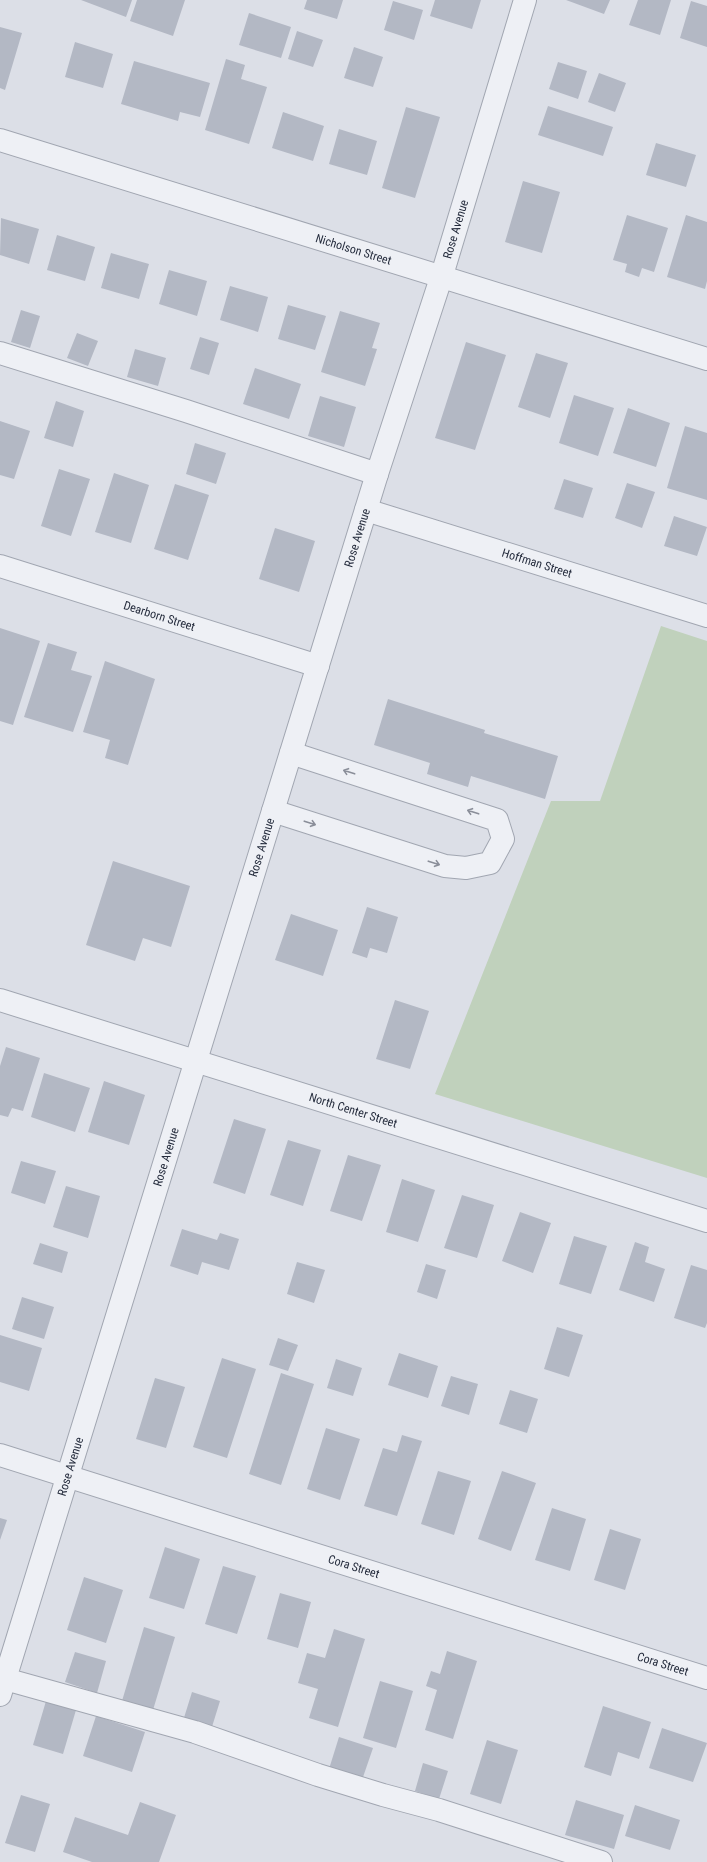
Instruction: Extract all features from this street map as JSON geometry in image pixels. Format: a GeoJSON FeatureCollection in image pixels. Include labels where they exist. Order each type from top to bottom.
{"type":"FeatureCollection","features":[{"type":"Feature","properties":{"kind":"street","name":"Rose Avenue"},"geometry":{"type":"LineString","coordinates":[[2,1687],[377,474],[442,275],[525,0]]}},
{"type":"Feature","properties":{"kind":"street","name":"Nicholson Street"},"geometry":{"type":"LineString","coordinates":[[0,140],[442,275],[707,359]]}},
{"type":"Feature","properties":{"kind":"street"},"geometry":{"type":"LineString","coordinates":[[0,353],[186,411],[377,474]]}},
{"type":"Feature","properties":{"kind":"street","name":"Hoffman Street"},"geometry":{"type":"LineString","coordinates":[[366,510],[707,616]]}},
{"type":"Feature","properties":{"kind":"street","name":"Dearborn Street"},"geometry":{"type":"LineString","coordinates":[[0,566],[318,666]]}},
{"type":"Feature","properties":{"kind":"street"},"geometry":{"type":"LineString","coordinates":[[273,811],[445,866],[466,868],[490,863],[503,838],[497,820],[291,753]]}},
{"type":"Feature","properties":{"kind":"street","name":"North Center Street"},"geometry":{"type":"LineString","coordinates":[[0,1000],[707,1221]]}},
{"type":"Feature","properties":{"kind":"street","name":"Cora Street"},"geometry":{"type":"LineString","coordinates":[[0,1455],[68,1475],[707,1678]]}},
{"type":"Feature","properties":{"kind":"street"},"geometry":{"type":"LineString","coordinates":[[2,1687],[195,1732],[383,1796],[439,1810],[601,1862]]}},
{"type":"Feature","properties":{"kind":"green space"},"geometry":{"type":"Polygon","coordinates":[[[661,626],[707,641],[707,1178],[435,1094],[551,801],[600,801],[661,626]]]}},
{"type":"Feature","properties":{"kind":"building"},"geometry":{"type":"Polygon","coordinates":[[[81,0],[132,0],[126,17],[81,0]]]}},
{"type":"Feature","properties":{"kind":"building"},"geometry":{"type":"Polygon","coordinates":[[[137,0],[185,0],[173,36],[130,21],[137,0]]]}},
{"type":"Feature","properties":{"kind":"building"},"geometry":{"type":"Polygon","coordinates":[[[307,0],[343,0],[337,19],[304,9],[307,0]]]}},
{"type":"Feature","properties":{"kind":"building"},"geometry":{"type":"Polygon","coordinates":[[[435,0],[481,0],[472,29],[430,16],[435,0]]]}},
{"type":"Feature","properties":{"kind":"building"},"geometry":{"type":"Polygon","coordinates":[[[566,0],[610,0],[604,14],[566,0]]]}},
{"type":"Feature","properties":{"kind":"building"},"geometry":{"type":"Polygon","coordinates":[[[638,0],[671,0],[660,35],[629,25],[638,0]]]}},
{"type":"Feature","properties":{"kind":"building"},"geometry":{"type":"Polygon","coordinates":[[[393,1],[423,10],[414,40],[384,30],[393,1]]]}},
{"type":"Feature","properties":{"kind":"building"},"geometry":{"type":"Polygon","coordinates":[[[691,1],[707,6],[707,47],[680,38],[691,1]]]}},
{"type":"Feature","properties":{"kind":"building"},"geometry":{"type":"Polygon","coordinates":[[[249,13],[291,27],[281,58],[239,45],[249,13]]]}},
{"type":"Feature","properties":{"kind":"building"},"geometry":{"type":"Polygon","coordinates":[[[0,27],[22,33],[5,90],[0,88],[0,27]]]}},
{"type":"Feature","properties":{"kind":"building"},"geometry":{"type":"Polygon","coordinates":[[[297,31],[323,40],[313,67],[288,59],[297,31]]]}},
{"type":"Feature","properties":{"kind":"building"},"geometry":{"type":"Polygon","coordinates":[[[75,42],[113,54],[103,88],[65,77],[75,42]]]}},
{"type":"Feature","properties":{"kind":"building"},"geometry":{"type":"Polygon","coordinates":[[[354,47],[383,57],[373,87],[344,78],[354,47]]]}},
{"type":"Feature","properties":{"kind":"building"},"geometry":{"type":"Polygon","coordinates":[[[226,59],[245,65],[241,79],[267,87],[249,144],[205,130],[226,59]]]}},
{"type":"Feature","properties":{"kind":"building"},"geometry":{"type":"Polygon","coordinates":[[[134,61],[210,83],[200,117],[180,112],[178,121],[121,104],[134,61]]]}},
{"type":"Feature","properties":{"kind":"building"},"geometry":{"type":"Polygon","coordinates":[[[558,62],[587,71],[578,99],[549,89],[558,62]]]}},
{"type":"Feature","properties":{"kind":"building"},"geometry":{"type":"Polygon","coordinates":[[[599,73],[626,83],[615,112],[588,102],[599,73]]]}},
{"type":"Feature","properties":{"kind":"building"},"geometry":{"type":"Polygon","coordinates":[[[548,106],[613,127],[603,156],[538,135],[548,106]]]}},
{"type":"Feature","properties":{"kind":"building"},"geometry":{"type":"Polygon","coordinates":[[[406,107],[440,117],[415,198],[382,188],[406,107]]]}},
{"type":"Feature","properties":{"kind":"building"},"geometry":{"type":"Polygon","coordinates":[[[283,112],[324,126],[313,161],[272,148],[283,112]]]}},
{"type":"Feature","properties":{"kind":"building"},"geometry":{"type":"Polygon","coordinates":[[[339,129],[377,141],[367,175],[329,164],[339,129]]]}},
{"type":"Feature","properties":{"kind":"building"},"geometry":{"type":"Polygon","coordinates":[[[656,143],[696,155],[686,187],[646,175],[656,143]]]}},
{"type":"Feature","properties":{"kind":"building"},"geometry":{"type":"Polygon","coordinates":[[[523,181],[560,192],[542,253],[505,242],[523,181]]]}},
{"type":"Feature","properties":{"kind":"building"},"geometry":{"type":"Polygon","coordinates":[[[627,215],[668,228],[654,272],[642,268],[639,277],[625,272],[627,264],[613,260],[627,215]]]}},
{"type":"Feature","properties":{"kind":"building"},"geometry":{"type":"Polygon","coordinates":[[[686,215],[707,222],[707,281],[705,289],[667,277],[686,215]]]}},
{"type":"Feature","properties":{"kind":"building"},"geometry":{"type":"Polygon","coordinates":[[[1,218],[39,229],[29,264],[0,255],[1,218]]]}},
{"type":"Feature","properties":{"kind":"building"},"geometry":{"type":"Polygon","coordinates":[[[57,235],[95,247],[85,281],[47,270],[57,235]]]}},
{"type":"Feature","properties":{"kind":"building"},"geometry":{"type":"Polygon","coordinates":[[[111,253],[149,264],[139,299],[101,288],[111,253]]]}},
{"type":"Feature","properties":{"kind":"building"},"geometry":{"type":"Polygon","coordinates":[[[169,270],[207,281],[197,316],[159,304],[169,270]]]}},
{"type":"Feature","properties":{"kind":"building"},"geometry":{"type":"Polygon","coordinates":[[[230,286],[268,297],[258,332],[220,320],[230,286]]]}},
{"type":"Feature","properties":{"kind":"building"},"geometry":{"type":"Polygon","coordinates":[[[288,305],[326,316],[315,350],[278,339],[288,305]]]}},
{"type":"Feature","properties":{"kind":"building"},"geometry":{"type":"Polygon","coordinates":[[[21,310],[40,316],[30,348],[11,342],[21,310]]]}},
{"type":"Feature","properties":{"kind":"building"},"geometry":{"type":"Polygon","coordinates":[[[340,311],[380,323],[372,348],[377,349],[365,386],[321,372],[340,311]]]}},
{"type":"Feature","properties":{"kind":"building"},"geometry":{"type":"Polygon","coordinates":[[[77,333],[98,341],[88,366],[67,358],[77,333]]]}},
{"type":"Feature","properties":{"kind":"building"},"geometry":{"type":"Polygon","coordinates":[[[200,337],[219,343],[209,375],[190,369],[200,337]]]}},
{"type":"Feature","properties":{"kind":"building"},"geometry":{"type":"Polygon","coordinates":[[[466,342],[506,355],[475,450],[435,438],[466,342]]]}},
{"type":"Feature","properties":{"kind":"building"},"geometry":{"type":"Polygon","coordinates":[[[135,349],[166,358],[158,386],[127,377],[135,349]]]}},
{"type":"Feature","properties":{"kind":"building"},"geometry":{"type":"Polygon","coordinates":[[[536,353],[568,363],[550,418],[518,407],[536,353]]]}},
{"type":"Feature","properties":{"kind":"building"},"geometry":{"type":"Polygon","coordinates":[[[255,368],[301,384],[289,419],[243,404],[255,368]]]}},
{"type":"Feature","properties":{"kind":"building"},"geometry":{"type":"Polygon","coordinates":[[[574,395],[614,408],[598,456],[559,443],[574,395]]]}},
{"type":"Feature","properties":{"kind":"building"},"geometry":{"type":"Polygon","coordinates":[[[320,396],[356,407],[344,447],[308,436],[320,396]]]}},
{"type":"Feature","properties":{"kind":"building"},"geometry":{"type":"Polygon","coordinates":[[[56,401],[84,411],[73,447],[44,438],[56,401]]]}},
{"type":"Feature","properties":{"kind":"building"},"geometry":{"type":"Polygon","coordinates":[[[628,408],[670,423],[656,467],[613,453],[628,408]]]}},
{"type":"Feature","properties":{"kind":"building"},"geometry":{"type":"Polygon","coordinates":[[[0,421],[30,431],[14,479],[0,475],[0,421]]]}},
{"type":"Feature","properties":{"kind":"building"},"geometry":{"type":"Polygon","coordinates":[[[685,426],[707,433],[707,500],[667,488],[685,426]]]}},
{"type":"Feature","properties":{"kind":"building"},"geometry":{"type":"Polygon","coordinates":[[[195,443],[226,453],[216,484],[186,474],[195,443]]]}},
{"type":"Feature","properties":{"kind":"building"},"geometry":{"type":"Polygon","coordinates":[[[59,469],[90,479],[71,536],[41,526],[59,469]]]}},
{"type":"Feature","properties":{"kind":"building"},"geometry":{"type":"Polygon","coordinates":[[[114,473],[149,485],[131,543],[95,532],[114,473]]]}},
{"type":"Feature","properties":{"kind":"building"},"geometry":{"type":"Polygon","coordinates":[[[564,479],[593,488],[583,518],[554,509],[564,479]]]}},
{"type":"Feature","properties":{"kind":"building"},"geometry":{"type":"Polygon","coordinates":[[[627,483],[655,492],[642,528],[615,518],[627,483]]]}},
{"type":"Feature","properties":{"kind":"building"},"geometry":{"type":"Polygon","coordinates":[[[175,484],[209,495],[188,560],[154,549],[175,484]]]}},
{"type":"Feature","properties":{"kind":"building"},"geometry":{"type":"Polygon","coordinates":[[[674,516],[707,527],[697,556],[664,546],[674,516]]]}},
{"type":"Feature","properties":{"kind":"building"},"geometry":{"type":"Polygon","coordinates":[[[275,528],[315,541],[299,592],[259,579],[275,528]]]}},
{"type":"Feature","properties":{"kind":"building"},"geometry":{"type":"Polygon","coordinates":[[[0,628],[40,641],[13,725],[0,721],[0,628]]]}},
{"type":"Feature","properties":{"kind":"building"},"geometry":{"type":"Polygon","coordinates":[[[48,643],[77,652],[71,670],[92,676],[73,732],[24,717],[48,643]]]}},
{"type":"Feature","properties":{"kind":"building"},"geometry":{"type":"Polygon","coordinates":[[[105,661],[155,679],[128,765],[105,758],[110,740],[83,732],[105,661]]]}},
{"type":"Feature","properties":{"kind":"building"},"geometry":{"type":"Polygon","coordinates":[[[388,699],[485,730],[484,733],[558,756],[545,799],[471,776],[468,787],[427,774],[430,763],[374,745],[388,699]]]}},
{"type":"Feature","properties":{"kind":"building"},"geometry":{"type":"Polygon","coordinates":[[[113,861],[190,886],[171,947],[143,938],[135,961],[86,945],[113,861]]]}},
{"type":"Feature","properties":{"kind":"building"},"geometry":{"type":"Polygon","coordinates":[[[367,907],[398,917],[387,953],[370,948],[367,958],[352,953],[367,907]]]}},
{"type":"Feature","properties":{"kind":"building"},"geometry":{"type":"Polygon","coordinates":[[[291,914],[338,930],[323,976],[275,960],[291,914]]]}},
{"type":"Feature","properties":{"kind":"building"},"geometry":{"type":"Polygon","coordinates":[[[395,1000],[429,1011],[410,1069],[376,1059],[395,1000]]]}},
{"type":"Feature","properties":{"kind":"building"},"geometry":{"type":"Polygon","coordinates":[[[6,1047],[40,1058],[23,1111],[12,1108],[8,1117],[0,1115],[0,1066],[6,1047]]]}},
{"type":"Feature","properties":{"kind":"building"},"geometry":{"type":"Polygon","coordinates":[[[44,1073],[90,1088],[75,1132],[31,1117],[44,1073]]]}},
{"type":"Feature","properties":{"kind":"building"},"geometry":{"type":"Polygon","coordinates":[[[104,1081],[145,1095],[129,1145],[88,1132],[104,1081]]]}},
{"type":"Feature","properties":{"kind":"building"},"geometry":{"type":"Polygon","coordinates":[[[234,1119],[266,1129],[245,1194],[213,1183],[234,1119]]]}},
{"type":"Feature","properties":{"kind":"building"},"geometry":{"type":"Polygon","coordinates":[[[288,1140],[321,1150],[303,1206],[270,1195],[288,1140]]]}},
{"type":"Feature","properties":{"kind":"building"},"geometry":{"type":"Polygon","coordinates":[[[348,1155],[381,1165],[362,1221],[330,1211],[348,1155]]]}},
{"type":"Feature","properties":{"kind":"building"},"geometry":{"type":"Polygon","coordinates":[[[21,1161],[56,1171],[45,1204],[11,1193],[21,1161]]]}},
{"type":"Feature","properties":{"kind":"building"},"geometry":{"type":"Polygon","coordinates":[[[402,1179],[435,1190],[418,1242],[386,1232],[402,1179]]]}},
{"type":"Feature","properties":{"kind":"building"},"geometry":{"type":"Polygon","coordinates":[[[66,1186],[100,1196],[88,1238],[53,1227],[66,1186]]]}},
{"type":"Feature","properties":{"kind":"building"},"geometry":{"type":"Polygon","coordinates":[[[462,1195],[494,1205],[477,1258],[444,1248],[462,1195]]]}},
{"type":"Feature","properties":{"kind":"building"},"geometry":{"type":"Polygon","coordinates":[[[520,1212],[551,1223],[533,1273],[502,1261],[520,1212]]]}},
{"type":"Feature","properties":{"kind":"building"},"geometry":{"type":"Polygon","coordinates":[[[182,1229],[217,1240],[220,1233],[239,1239],[229,1270],[202,1262],[198,1275],[170,1266],[182,1229]]]}},
{"type":"Feature","properties":{"kind":"building"},"geometry":{"type":"Polygon","coordinates":[[[574,1236],[607,1246],[591,1294],[559,1284],[574,1236]]]}},
{"type":"Feature","properties":{"kind":"building"},"geometry":{"type":"Polygon","coordinates":[[[635,1242],[649,1247],[645,1262],[665,1269],[654,1302],[619,1290],[635,1242]]]}},
{"type":"Feature","properties":{"kind":"building"},"geometry":{"type":"Polygon","coordinates":[[[40,1243],[68,1252],[62,1273],[33,1264],[40,1243]]]}},
{"type":"Feature","properties":{"kind":"building"},"geometry":{"type":"Polygon","coordinates":[[[297,1262],[325,1270],[314,1303],[287,1294],[297,1262]]]}},
{"type":"Feature","properties":{"kind":"building"},"geometry":{"type":"Polygon","coordinates":[[[426,1264],[446,1270],[437,1299],[417,1292],[426,1264]]]}},
{"type":"Feature","properties":{"kind":"building"},"geometry":{"type":"Polygon","coordinates":[[[691,1265],[707,1270],[707,1323],[705,1328],[674,1318],[691,1265]]]}},
{"type":"Feature","properties":{"kind":"building"},"geometry":{"type":"Polygon","coordinates":[[[22,1297],[54,1307],[44,1339],[12,1329],[22,1297]]]}},
{"type":"Feature","properties":{"kind":"building"},"geometry":{"type":"Polygon","coordinates":[[[557,1327],[583,1335],[569,1377],[544,1369],[557,1327]]]}},
{"type":"Feature","properties":{"kind":"building"},"geometry":{"type":"Polygon","coordinates":[[[0,1335],[42,1348],[29,1391],[0,1382],[0,1335]]]}},
{"type":"Feature","properties":{"kind":"building"},"geometry":{"type":"Polygon","coordinates":[[[278,1338],[298,1345],[288,1371],[269,1365],[278,1338]]]}},
{"type":"Feature","properties":{"kind":"building"},"geometry":{"type":"Polygon","coordinates":[[[399,1353],[438,1366],[428,1398],[388,1385],[399,1353]]]}},
{"type":"Feature","properties":{"kind":"building"},"geometry":{"type":"Polygon","coordinates":[[[222,1358],[256,1369],[227,1458],[193,1447],[222,1358]]]}},
{"type":"Feature","properties":{"kind":"building"},"geometry":{"type":"Polygon","coordinates":[[[336,1359],[362,1368],[353,1396],[327,1388],[336,1359]]]}},
{"type":"Feature","properties":{"kind":"building"},"geometry":{"type":"Polygon","coordinates":[[[281,1373],[314,1384],[281,1485],[249,1474],[281,1373]]]}},
{"type":"Feature","properties":{"kind":"building"},"geometry":{"type":"Polygon","coordinates":[[[451,1376],[478,1384],[469,1415],[441,1406],[451,1376]]]}},
{"type":"Feature","properties":{"kind":"building"},"geometry":{"type":"Polygon","coordinates":[[[155,1378],[185,1387],[166,1448],[136,1439],[155,1378]]]}},
{"type":"Feature","properties":{"kind":"building"},"geometry":{"type":"Polygon","coordinates":[[[510,1390],[538,1399],[527,1433],[499,1424],[510,1390]]]}},
{"type":"Feature","properties":{"kind":"building"},"geometry":{"type":"Polygon","coordinates":[[[326,1428],[360,1439],[340,1500],[307,1489],[326,1428]]]}},
{"type":"Feature","properties":{"kind":"building"},"geometry":{"type":"Polygon","coordinates":[[[402,1435],[422,1441],[397,1516],[364,1506],[383,1448],[397,1452],[402,1435]]]}},
{"type":"Feature","properties":{"kind":"building"},"geometry":{"type":"Polygon","coordinates":[[[438,1471],[471,1481],[454,1535],[421,1524],[438,1471]]]}},
{"type":"Feature","properties":{"kind":"building"},"geometry":{"type":"Polygon","coordinates":[[[502,1471],[536,1483],[511,1551],[478,1539],[502,1471]]]}},
{"type":"Feature","properties":{"kind":"building"},"geometry":{"type":"Polygon","coordinates":[[[552,1508],[586,1519],[570,1571],[535,1560],[552,1508]]]}},
{"type":"Feature","properties":{"kind":"building"},"geometry":{"type":"Polygon","coordinates":[[[0,1518],[7,1520],[0,1540],[0,1518]]]}},
{"type":"Feature","properties":{"kind":"building"},"geometry":{"type":"Polygon","coordinates":[[[610,1529],[641,1539],[625,1590],[594,1580],[610,1529]]]}},
{"type":"Feature","properties":{"kind":"building"},"geometry":{"type":"Polygon","coordinates":[[[165,1547],[200,1559],[184,1609],[149,1598],[165,1547]]]}},
{"type":"Feature","properties":{"kind":"building"},"geometry":{"type":"Polygon","coordinates":[[[223,1566],[256,1576],[237,1634],[205,1624],[223,1566]]]}},
{"type":"Feature","properties":{"kind":"building"},"geometry":{"type":"Polygon","coordinates":[[[84,1577],[123,1590],[106,1643],[67,1630],[84,1577]]]}},
{"type":"Feature","properties":{"kind":"building"},"geometry":{"type":"Polygon","coordinates":[[[280,1593],[311,1602],[298,1648],[267,1639],[280,1593]]]}},
{"type":"Feature","properties":{"kind":"building"},"geometry":{"type":"Polygon","coordinates":[[[144,1627],[175,1637],[153,1710],[122,1701],[144,1627]]]}},
{"type":"Feature","properties":{"kind":"building"},"geometry":{"type":"Polygon","coordinates":[[[334,1629],[365,1639],[338,1727],[309,1718],[318,1689],[298,1683],[307,1653],[325,1658],[334,1629]]]}},
{"type":"Feature","properties":{"kind":"building"},"geometry":{"type":"Polygon","coordinates":[[[447,1651],[477,1661],[453,1739],[425,1730],[437,1690],[426,1686],[431,1671],[440,1674],[447,1651]]]}},
{"type":"Feature","properties":{"kind":"building"},"geometry":{"type":"Polygon","coordinates":[[[75,1652],[106,1661],[97,1693],[65,1682],[75,1652]]]}},
{"type":"Feature","properties":{"kind":"building"},"geometry":{"type":"Polygon","coordinates":[[[380,1681],[413,1691],[396,1748],[363,1738],[380,1681]]]}},
{"type":"Feature","properties":{"kind":"building"},"geometry":{"type":"Polygon","coordinates":[[[192,1692],[220,1701],[211,1730],[183,1721],[192,1692]]]}},
{"type":"Feature","properties":{"kind":"building"},"geometry":{"type":"Polygon","coordinates":[[[46,1701],[76,1710],[63,1754],[33,1745],[46,1701]]]}},
{"type":"Feature","properties":{"kind":"building"},"geometry":{"type":"Polygon","coordinates":[[[603,1706],[651,1722],[639,1759],[618,1752],[611,1776],[584,1767],[603,1706]]]}},
{"type":"Feature","properties":{"kind":"building"},"geometry":{"type":"Polygon","coordinates":[[[96,1716],[145,1732],[132,1772],[83,1756],[96,1716]]]}},
{"type":"Feature","properties":{"kind":"building"},"geometry":{"type":"Polygon","coordinates":[[[662,1728],[707,1743],[693,1782],[649,1768],[662,1728]]]}},
{"type":"Feature","properties":{"kind":"building"},"geometry":{"type":"Polygon","coordinates":[[[339,1737],[373,1748],[362,1780],[329,1769],[339,1737]]]}},
{"type":"Feature","properties":{"kind":"building"},"geometry":{"type":"Polygon","coordinates":[[[487,1740],[518,1750],[501,1804],[470,1794],[487,1740]]]}},
{"type":"Feature","properties":{"kind":"building"},"geometry":{"type":"Polygon","coordinates":[[[423,1763],[448,1771],[439,1799],[415,1791],[423,1763]]]}},
{"type":"Feature","properties":{"kind":"building"},"geometry":{"type":"Polygon","coordinates":[[[21,1795],[50,1804],[35,1852],[5,1843],[21,1795]]]}},
{"type":"Feature","properties":{"kind":"building"},"geometry":{"type":"Polygon","coordinates":[[[576,1800],[624,1815],[614,1849],[565,1835],[576,1800]]]}},
{"type":"Feature","properties":{"kind":"building"},"geometry":{"type":"Polygon","coordinates":[[[140,1802],[176,1815],[159,1862],[92,1862],[63,1852],[75,1817],[128,1835],[140,1802]]]}},
{"type":"Feature","properties":{"kind":"building"},"geometry":{"type":"Polygon","coordinates":[[[635,1805],[680,1820],[670,1850],[625,1836],[635,1805]]]}}]}
